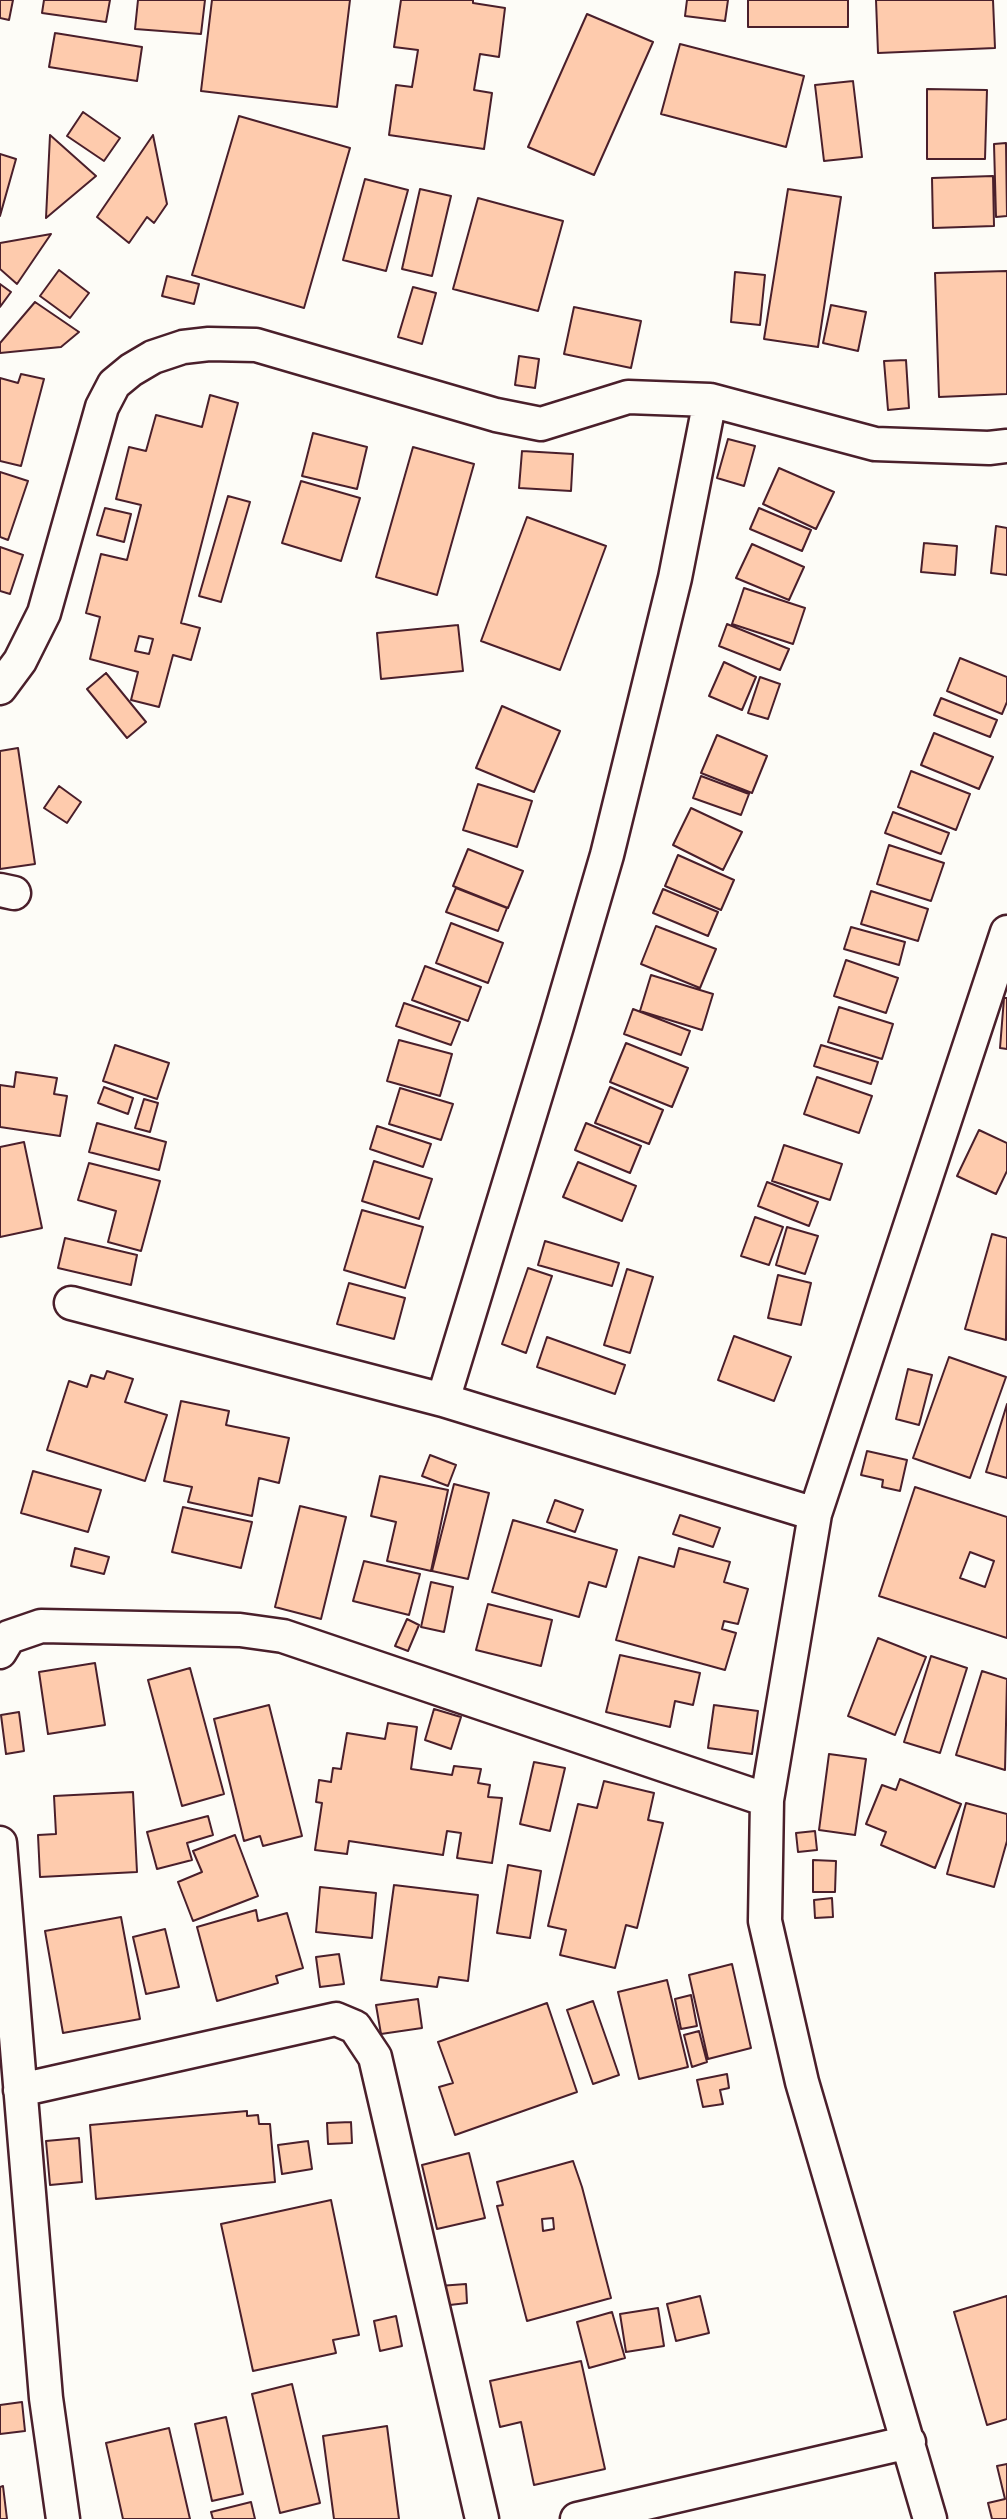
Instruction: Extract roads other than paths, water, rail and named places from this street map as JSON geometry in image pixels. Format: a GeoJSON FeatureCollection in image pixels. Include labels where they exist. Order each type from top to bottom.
{"type":"FeatureCollection","features":[{"type":"Feature","properties":{"kind":"street"},"geometry":{"type":"LineString","coordinates":[[0,688],[20,661],[44,613],[102,407],[114,384],[153,357],[183,347],[209,344],[256,345],[496,415],[541,424],[628,397],[710,400],[875,444],[989,448],[1007,446]]}},
{"type":"Feature","properties":{"kind":"street"},"geometry":{"type":"LineString","coordinates":[[443,1400],[558,1026],[607,855],[676,578],[710,400]]}},
{"type":"Feature","properties":{"kind":"street"},"geometry":{"type":"LineString","coordinates":[[930,2519],[802,2082],[765,1921],[766,1800],[815,1514],[1007,932]]}},
{"type":"Feature","properties":{"kind":"street"},"geometry":{"type":"LineString","coordinates":[[71,1303],[443,1400],[815,1514]]}},
{"type":"Feature","properties":{"kind":"street"},"geometry":{"type":"LineString","coordinates":[[0,1652],[9,1637],[41,1626],[240,1630],[283,1636],[766,1800]]}},
{"type":"Feature","properties":{"kind":"street"},"geometry":{"type":"LineString","coordinates":[[0,1843],[46,2398],[63,2519]]}},
{"type":"Feature","properties":{"kind":"street"},"geometry":{"type":"LineString","coordinates":[[20,2090],[336,2019],[355,2027],[374,2057],[482,2519]]}},
{"type":"Feature","properties":{"kind":"street"},"geometry":{"type":"LineString","coordinates":[[577,2519],[909,2442]]}}]}
